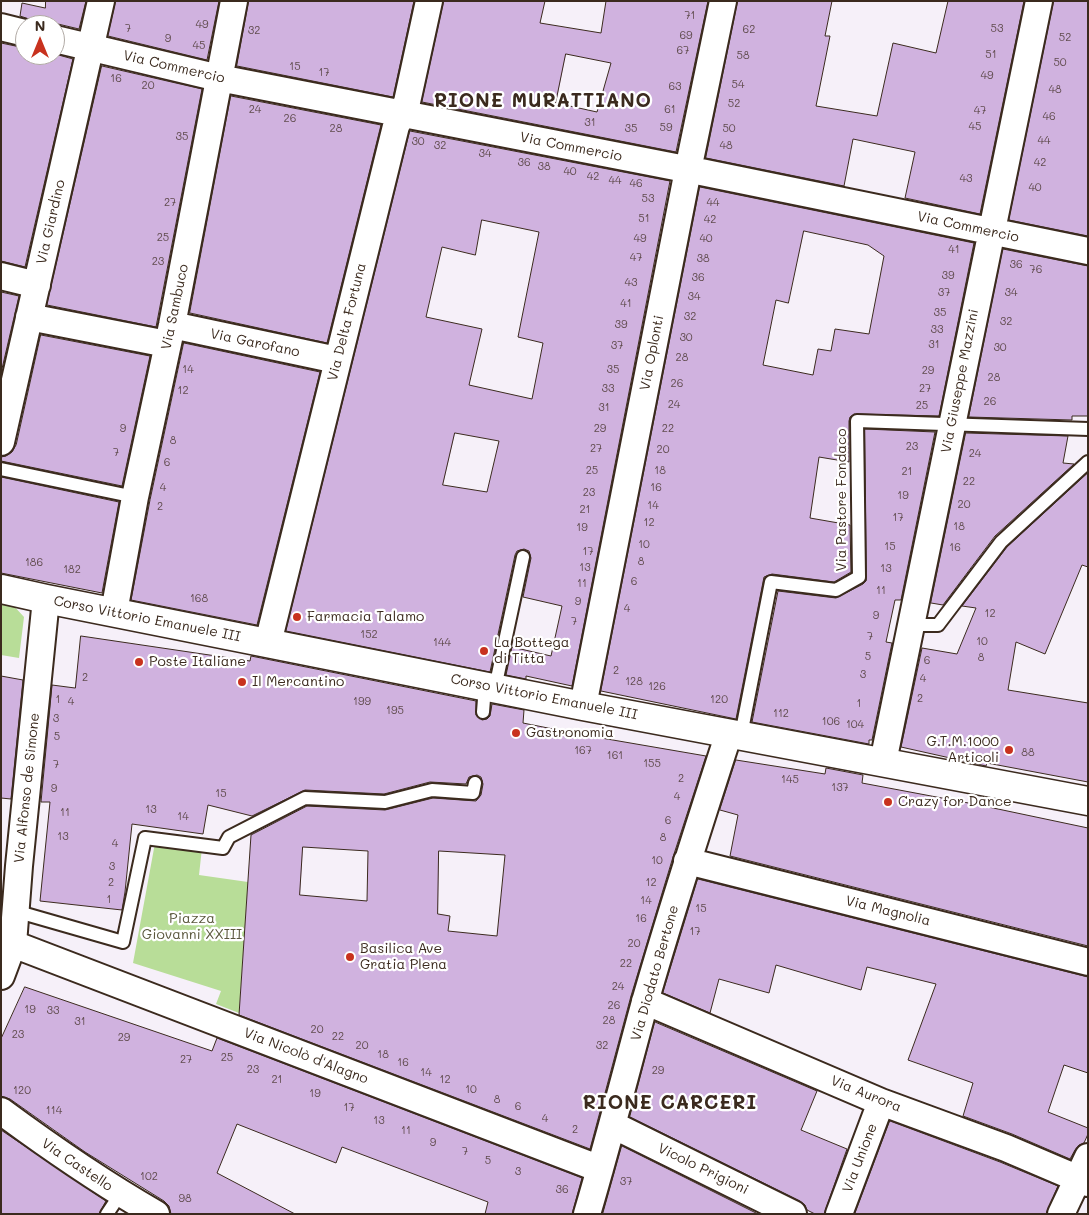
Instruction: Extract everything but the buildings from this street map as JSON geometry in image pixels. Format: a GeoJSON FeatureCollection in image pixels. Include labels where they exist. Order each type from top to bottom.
{"type":"FeatureCollection","features":[{"type":"Feature","properties":{"kind":"street","name":"Via Giardino"},"geometry":{"type":"LineString","coordinates":[[1,442],[91,48],[100,1]]}},
{"type":"Feature","properties":{"kind":"street","name":"Via Sambuco"},"geometry":{"type":"LineString","coordinates":[[114,612],[234,1]]}},
{"type":"Feature","properties":{"kind":"street","name":"Via Delta Fortuna"},"geometry":{"type":"LineString","coordinates":[[268,643],[396,126],[407,102],[429,1]]}},
{"type":"Feature","properties":{"kind":"street","name":"Via Oplonti"},"geometry":{"type":"LineString","coordinates":[[584,706],[688,170],[723,1]]}},
{"type":"Feature","properties":{"kind":"street","name":"Via Giuseppe Mazzini"},"geometry":{"type":"LineString","coordinates":[[883,762],[990,230],[1039,1]]}},
{"type":"Feature","properties":{"kind":"street"},"geometry":{"type":"LineString","coordinates":[[1,27],[15,30]]}},
{"type":"Feature","properties":{"kind":"street","name":"Via Commercio"},"geometry":{"type":"LineString","coordinates":[[65,42],[219,78],[1088,251]]}},
{"type":"Feature","properties":{"kind":"street"},"geometry":{"type":"LineString","coordinates":[[1,276],[37,285]]}},
{"type":"Feature","properties":{"kind":"street","name":"Via Garofano"},"geometry":{"type":"LineString","coordinates":[[29,317],[170,334],[337,360]]}},
{"type":"Feature","properties":{"kind":"street","name":"Corso Vittorio Emanuele III"},"geometry":{"type":"LineString","coordinates":[[1,589],[268,643],[488,695],[584,706],[1088,802]]}},
{"type":"Feature","properties":{"kind":"street","name":"Via Alfonso de Simone"},"geometry":{"type":"LineString","coordinates":[[1,976],[12,944],[46,599]]}},
{"type":"Feature","properties":{"kind":"street","name":"Via Diodato Bertone"},"geometry":{"type":"LineString","coordinates":[[587,1214],[687,861],[735,734]]}},
{"type":"Feature","properties":{"kind":"street","name":"Via Magnolia"},"geometry":{"type":"LineString","coordinates":[[687,861],[1088,962]]}},
{"type":"Feature","properties":{"kind":"street","name":"Via Nicolò d'Alagno"},"geometry":{"type":"LineString","coordinates":[[12,944],[600,1169]]}},
{"type":"Feature","properties":{"kind":"street","name":"Via Aurora"},"geometry":{"type":"LineString","coordinates":[[646,1001],[881,1102],[1006,1148],[1084,1173]]}},
{"type":"Feature","properties":{"kind":"street","name":"Via Unione"},"geometry":{"type":"LineString","coordinates":[[839,1214],[881,1102]]}},
{"type":"Feature","properties":{"kind":"street","name":"Via Castello"},"geometry":{"type":"LineString","coordinates":[[1,1111],[48,1145],[113,1203],[156,1214]]}},
{"type":"Feature","properties":{"kind":"street","name":"Vicolo Prigioni"},"geometry":{"type":"LineString","coordinates":[[613,1125],[781,1211]]}},
{"type":"Feature","properties":{"kind":"street"},"geometry":{"type":"LineString","coordinates":[[1061,1214],[1084,1173]]}},
{"type":"Feature","properties":{"kind":"lane","name":"Via Pastore Fondaco"},"geometry":{"type":"LineString","coordinates":[[735,734],[771,582],[836,590],[860,577],[857,421],[952,425]]}},
{"type":"Feature","properties":{"kind":"lane"},"geometry":{"type":"LineString","coordinates":[[952,425],[1088,429]]}},
{"type":"Feature","properties":{"kind":"lane"},"geometry":{"type":"LineString","coordinates":[[911,626],[938,624],[1001,542],[1088,462]]}},
{"type":"Feature","properties":{"kind":"lane"},"geometry":{"type":"LineString","coordinates":[[1,470],[135,498]]}},
{"type":"Feature","properties":{"kind":"lane"},"geometry":{"type":"LineString","coordinates":[[488,695],[523,557]]}},
{"type":"Feature","properties":{"kind":"lane"},"geometry":{"type":"LineString","coordinates":[[15,911],[123,942],[144,838],[222,848],[229,837],[305,798],[385,802],[432,790],[473,793],[475,783]]}},
{"type":"Feature","properties":{"kind":"green space"},"geometry":{"type":"Polygon","coordinates":[[[1,603],[13,605],[24,617],[19,658],[1,655],[1,603]]]}},
{"type":"Feature","properties":{"kind":"green space","name":"Piazza Giovanni XXIII"},"geometry":{"type":"Polygon","coordinates":[[[155,843],[202,848],[199,875],[248,882],[239,1013],[216,1004],[221,991],[133,963],[155,843]]]}},
{"type":"Feature","properties":{"kind":"place","name":"Farmacia Talamo"},"geometry":{"type":"Point","coordinates":[297,617]}},
{"type":"Feature","properties":{"kind":"place","name":"La Bottega di Titta"},"geometry":{"type":"Point","coordinates":[484,651]}},
{"type":"Feature","properties":{"kind":"place","name":"Poste Italiane"},"geometry":{"type":"Point","coordinates":[139,662]}},
{"type":"Feature","properties":{"kind":"place","name":"Il Mercantino"},"geometry":{"type":"Point","coordinates":[242,682]}},
{"type":"Feature","properties":{"kind":"place","name":"Gastronomia"},"geometry":{"type":"Point","coordinates":[516,733]}},
{"type":"Feature","properties":{"kind":"place","name":"G.T.M.1000 Articoli"},"geometry":{"type":"Point","coordinates":[1009,750]}},
{"type":"Feature","properties":{"kind":"place","name":"Crazy for Dance"},"geometry":{"type":"Point","coordinates":[888,802]}},
{"type":"Feature","properties":{"kind":"place","name":"Basilica Ave Gratia Plena"},"geometry":{"type":"Point","coordinates":[350,957]}},
{"type":"Feature","properties":{"kind":"district","name":"RIONE MURATTIANO"},"geometry":{"type":"Point","coordinates":[543,101]}},
{"type":"Feature","properties":{"kind":"district","name":"RIONE CARCERI"},"geometry":{"type":"Point","coordinates":[670,1103]}}]}
